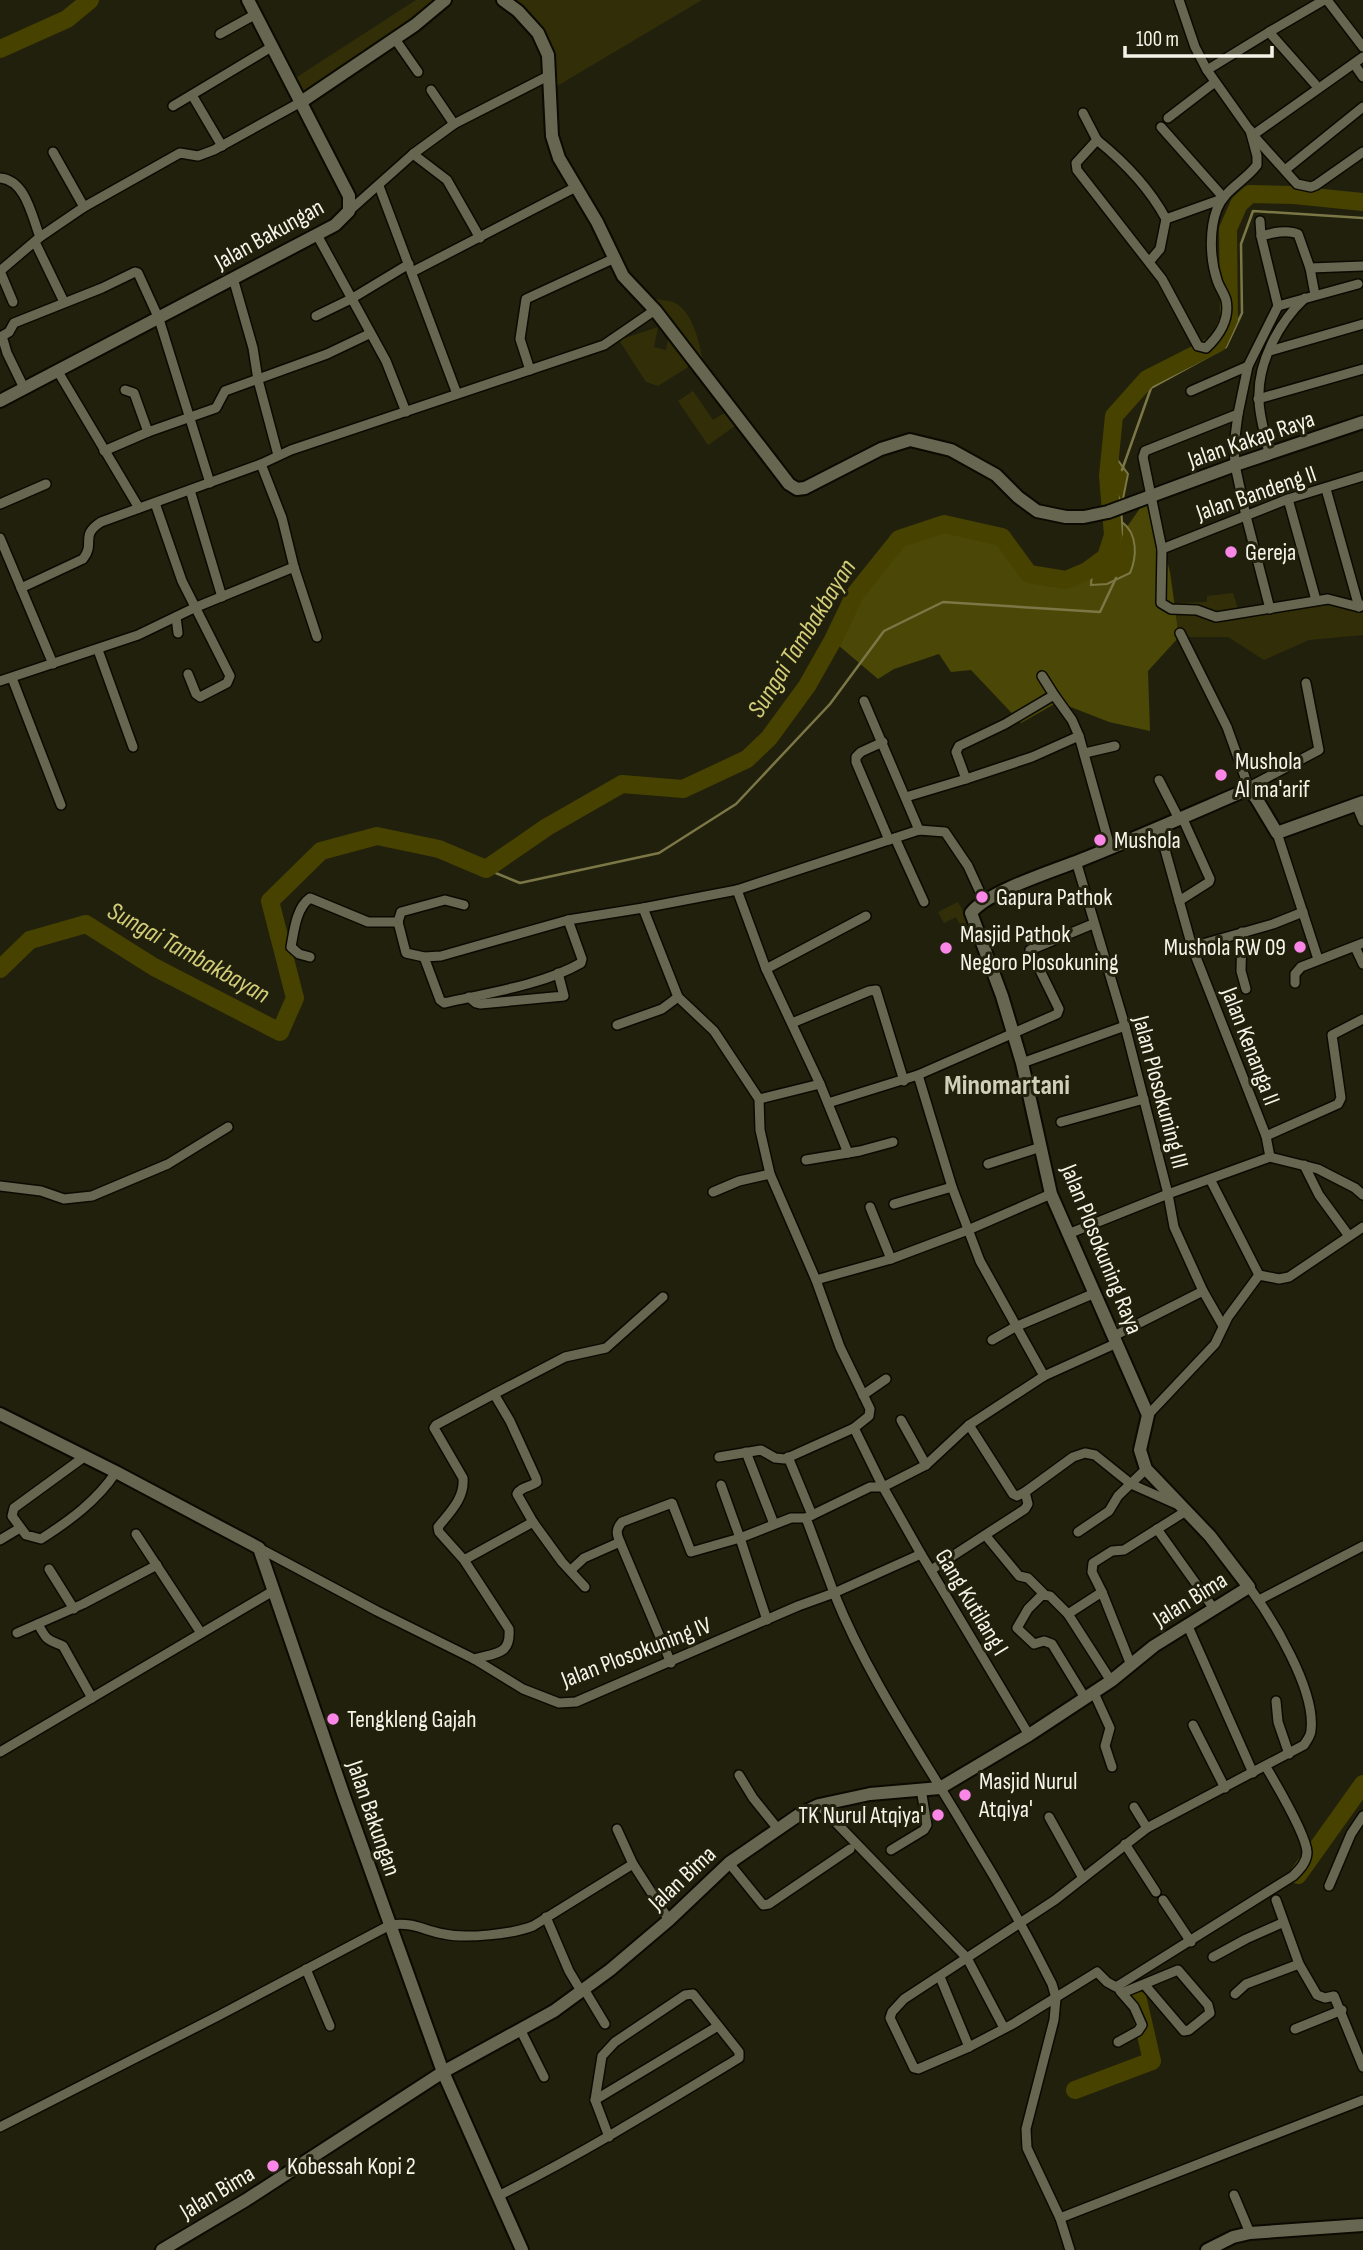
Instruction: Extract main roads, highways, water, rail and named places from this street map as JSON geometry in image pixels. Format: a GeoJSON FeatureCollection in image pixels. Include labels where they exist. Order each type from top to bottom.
{"type":"FeatureCollection","features":[{"type":"Feature","properties":{"kind":"waterway"},"geometry":{"type":"LineString","coordinates":[[0,49],[67,19],[90,0]]}},
{"type":"Feature","properties":{"kind":"waterway","name":"Sungai Tambakbayan"},"geometry":{"type":"LineString","coordinates":[[0,969],[30,940],[86,924],[154,967],[280,1032],[295,998],[270,901],[321,851],[377,836],[439,849],[486,869],[547,827],[622,784],[683,789],[747,759],[769,738],[807,686],[855,594],[899,539],[944,524],[1002,537],[1029,574],[1066,580],[1087,571],[1106,557],[1113,535],[1108,476],[1114,416],[1147,379],[1218,343],[1229,319],[1228,229],[1239,204],[1250,194],[1294,195],[1363,202]]}},
{"type":"Feature","properties":{"kind":"waterway"},"geometry":{"type":"LineString","coordinates":[[1122,470],[1151,388],[1226,347],[1242,313],[1241,244],[1253,211],[1363,218]]}},
{"type":"Feature","properties":{"kind":"waterway"},"geometry":{"type":"LineString","coordinates":[[1121,511],[1122,525]]}},
{"type":"Feature","properties":{"kind":"waterway"},"geometry":{"type":"LineString","coordinates":[[486,869],[520,883],[659,853],[736,804],[830,704],[884,631],[943,602],[1100,612],[1116,578]]}},
{"type":"Feature","properties":{"kind":"waterway"},"geometry":{"type":"LineString","coordinates":[[1298,1875],[1363,1784]]}},
{"type":"Feature","properties":{"kind":"waterway"},"geometry":{"type":"LineString","coordinates":[[1075,2090],[1152,2061],[1138,2000]]}},
{"type":"Feature","properties":{"kind":"place","name":"Gereja"},"geometry":{"type":"Point","coordinates":[1231,552]}},
{"type":"Feature","properties":{"kind":"place","name":"Mushola Al ma'arif"},"geometry":{"type":"Point","coordinates":[1221,775]}},
{"type":"Feature","properties":{"kind":"place","name":"Mushola"},"geometry":{"type":"Point","coordinates":[1100,840]}},
{"type":"Feature","properties":{"kind":"place","name":"Gapura Pathok"},"geometry":{"type":"Point","coordinates":[982,897]}},
{"type":"Feature","properties":{"kind":"place","name":"Mushola RW 09"},"geometry":{"type":"Point","coordinates":[1300,947]}},
{"type":"Feature","properties":{"kind":"place","name":"Masjid Pathok Negoro Plosokuning"},"geometry":{"type":"Point","coordinates":[946,948]}},
{"type":"Feature","properties":{"kind":"place","name":"Tengkleng Gajah"},"geometry":{"type":"Point","coordinates":[333,1719]}},
{"type":"Feature","properties":{"kind":"place","name":"Masjid Nurul Atqiya'"},"geometry":{"type":"Point","coordinates":[965,1795]}},
{"type":"Feature","properties":{"kind":"place","name":"TK Nurul Atqiya'"},"geometry":{"type":"Point","coordinates":[938,1815]}},
{"type":"Feature","properties":{"kind":"place","name":"Kobessah Kopi 2"},"geometry":{"type":"Point","coordinates":[273,2166]}},
{"type":"Feature","properties":{"kind":"district","name":"Minomartani"},"geometry":{"type":"Point","coordinates":[1007,1084]}}]}
